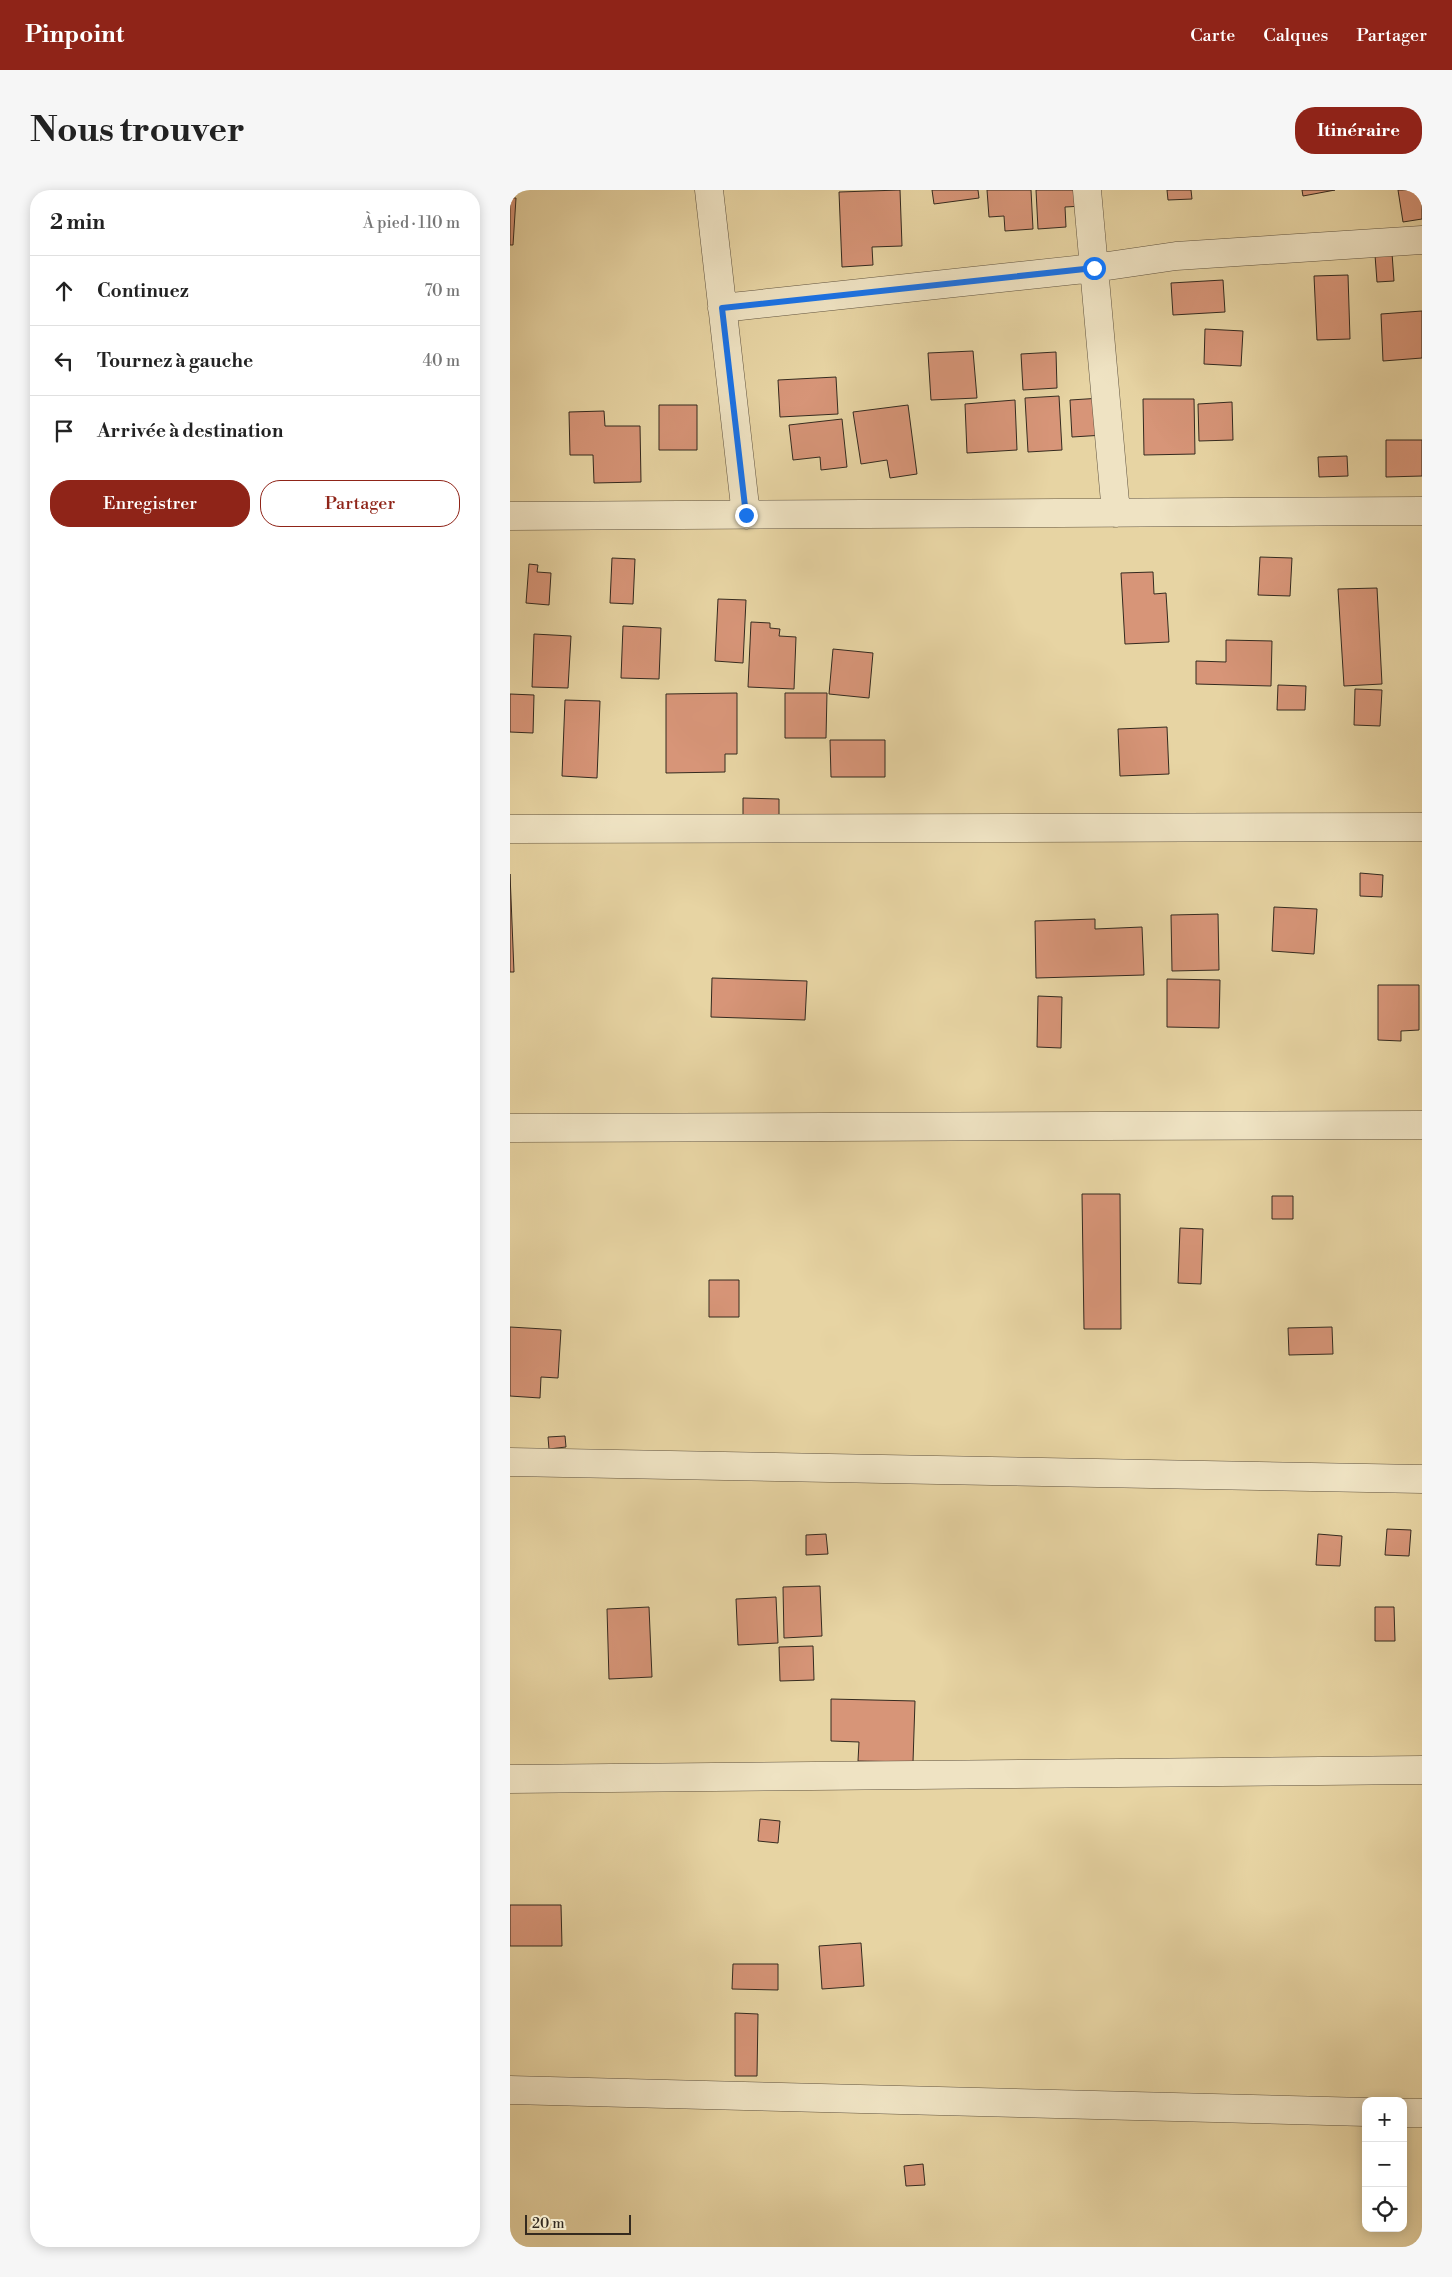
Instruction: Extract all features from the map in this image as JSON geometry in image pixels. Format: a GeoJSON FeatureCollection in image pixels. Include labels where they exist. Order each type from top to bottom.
{"type":"FeatureCollection","features":[{"type":"Feature","properties":{"kind":"street"},"geometry":{"type":"LineString","coordinates":[[709,190],[746,515]]}},
{"type":"Feature","properties":{"kind":"street"},"geometry":{"type":"LineString","coordinates":[[1087,190],[1116,513]]}},
{"type":"Feature","properties":{"kind":"street"},"geometry":{"type":"LineString","coordinates":[[722,308],[1094,268],[1176,256],[1422,240]]}},
{"type":"Feature","properties":{"kind":"street"},"geometry":{"type":"LineString","coordinates":[[510,516],[1422,511]]}},
{"type":"Feature","properties":{"kind":"street"},"geometry":{"type":"LineString","coordinates":[[510,829],[1422,827]]}},
{"type":"Feature","properties":{"kind":"street"},"geometry":{"type":"LineString","coordinates":[[510,1128],[1422,1125]]}},
{"type":"Feature","properties":{"kind":"street"},"geometry":{"type":"LineString","coordinates":[[510,1462],[1422,1480]]}},
{"type":"Feature","properties":{"kind":"street"},"geometry":{"type":"LineString","coordinates":[[510,1778],[1422,1770]]}},
{"type":"Feature","properties":{"kind":"street"},"geometry":{"type":"LineString","coordinates":[[510,2090],[1362,2112]]}},
{"type":"Feature","properties":{"kind":"street"},"geometry":{"type":"LineString","coordinates":[[1407,2113],[1422,2113]]}},
{"type":"Feature","properties":{"kind":"building"},"geometry":{"type":"Polygon","coordinates":[[[900,190],[902,246],[872,247],[873,265],[842,267],[839,192],[900,190]]]}},
{"type":"Feature","properties":{"kind":"building"},"geometry":{"type":"Polygon","coordinates":[[[932,190],[978,190],[979,198],[934,204],[932,190]]]}},
{"type":"Feature","properties":{"kind":"building"},"geometry":{"type":"Polygon","coordinates":[[[987,190],[1031,190],[1033,229],[1005,231],[1004,216],[989,217],[987,190]]]}},
{"type":"Feature","properties":{"kind":"building"},"geometry":{"type":"Polygon","coordinates":[[[1036,190],[1082,190],[1083,206],[1065,207],[1066,227],[1038,229],[1036,190]]]}},
{"type":"Feature","properties":{"kind":"building"},"geometry":{"type":"Polygon","coordinates":[[[1167,190],[1191,190],[1192,199],[1168,200],[1167,190]]]}},
{"type":"Feature","properties":{"kind":"building"},"geometry":{"type":"Polygon","coordinates":[[[1302,190],[1335,190],[1303,196],[1302,190]]]}},
{"type":"Feature","properties":{"kind":"building"},"geometry":{"type":"Polygon","coordinates":[[[1398,190],[1422,190],[1422,219],[1403,222],[1398,190]]]}},
{"type":"Feature","properties":{"kind":"building"},"geometry":{"type":"Polygon","coordinates":[[[510,198],[516,198],[513,245],[510,245],[510,198]]]}},
{"type":"Feature","properties":{"kind":"building"},"geometry":{"type":"Polygon","coordinates":[[[1392,253],[1394,281],[1377,282],[1375,255],[1392,253]]]}},
{"type":"Feature","properties":{"kind":"building"},"geometry":{"type":"Polygon","coordinates":[[[1348,275],[1350,339],[1317,340],[1314,276],[1348,275]]]}},
{"type":"Feature","properties":{"kind":"building"},"geometry":{"type":"Polygon","coordinates":[[[1223,280],[1225,312],[1173,315],[1171,283],[1223,280]]]}},
{"type":"Feature","properties":{"kind":"building"},"geometry":{"type":"Polygon","coordinates":[[[1422,311],[1422,358],[1383,361],[1381,314],[1422,311]]]}},
{"type":"Feature","properties":{"kind":"building"},"geometry":{"type":"Polygon","coordinates":[[[1205,329],[1243,331],[1241,366],[1204,364],[1205,329]]]}},
{"type":"Feature","properties":{"kind":"building"},"geometry":{"type":"Polygon","coordinates":[[[973,351],[977,398],[931,400],[928,353],[973,351]]]}},
{"type":"Feature","properties":{"kind":"building"},"geometry":{"type":"Polygon","coordinates":[[[1056,352],[1057,388],[1023,390],[1021,354],[1056,352]]]}},
{"type":"Feature","properties":{"kind":"building"},"geometry":{"type":"Polygon","coordinates":[[[836,377],[838,414],[780,417],[778,380],[836,377]]]}},
{"type":"Feature","properties":{"kind":"building"},"geometry":{"type":"Polygon","coordinates":[[[1059,396],[1062,450],[1028,452],[1025,398],[1059,396]]]}},
{"type":"Feature","properties":{"kind":"building"},"geometry":{"type":"Polygon","coordinates":[[[1102,398],[1104,435],[1072,437],[1070,400],[1102,398]]]}},
{"type":"Feature","properties":{"kind":"building"},"geometry":{"type":"Polygon","coordinates":[[[1143,399],[1194,399],[1195,454],[1144,455],[1143,399]]]}},
{"type":"Feature","properties":{"kind":"building"},"geometry":{"type":"Polygon","coordinates":[[[1015,400],[1017,450],[967,453],[965,404],[1015,400]]]}},
{"type":"Feature","properties":{"kind":"building"},"geometry":{"type":"Polygon","coordinates":[[[1232,402],[1233,440],[1199,441],[1198,404],[1232,402]]]}},
{"type":"Feature","properties":{"kind":"building"},"geometry":{"type":"Polygon","coordinates":[[[659,405],[697,405],[697,450],[659,450],[659,405]]]}},
{"type":"Feature","properties":{"kind":"building"},"geometry":{"type":"Polygon","coordinates":[[[908,405],[917,474],[890,478],[887,460],[861,464],[853,412],[908,405]]]}},
{"type":"Feature","properties":{"kind":"building"},"geometry":{"type":"Polygon","coordinates":[[[604,411],[605,426],[640,426],[641,482],[594,483],[593,455],[570,455],[569,412],[604,411]]]}},
{"type":"Feature","properties":{"kind":"building"},"geometry":{"type":"Polygon","coordinates":[[[842,419],[847,467],[821,470],[820,457],[793,460],[789,425],[842,419]]]}},
{"type":"Feature","properties":{"kind":"building"},"geometry":{"type":"Polygon","coordinates":[[[1386,440],[1422,440],[1422,476],[1386,477],[1386,440]]]}},
{"type":"Feature","properties":{"kind":"building"},"geometry":{"type":"Polygon","coordinates":[[[1347,456],[1348,476],[1319,477],[1318,457],[1347,456]]]}},
{"type":"Feature","properties":{"kind":"building"},"geometry":{"type":"Polygon","coordinates":[[[1260,557],[1292,558],[1290,596],[1258,595],[1260,557]]]}},
{"type":"Feature","properties":{"kind":"building"},"geometry":{"type":"Polygon","coordinates":[[[612,558],[635,559],[633,604],[610,603],[612,558]]]}},
{"type":"Feature","properties":{"kind":"building"},"geometry":{"type":"Polygon","coordinates":[[[529,564],[538,565],[537,572],[551,573],[549,605],[526,603],[529,564]]]}},
{"type":"Feature","properties":{"kind":"building"},"geometry":{"type":"Polygon","coordinates":[[[1153,572],[1154,594],[1166,593],[1169,642],[1125,644],[1121,573],[1153,572]]]}},
{"type":"Feature","properties":{"kind":"building"},"geometry":{"type":"Polygon","coordinates":[[[1377,588],[1382,684],[1344,686],[1338,589],[1377,588]]]}},
{"type":"Feature","properties":{"kind":"building"},"geometry":{"type":"Polygon","coordinates":[[[718,599],[746,600],[743,663],[715,661],[718,599]]]}},
{"type":"Feature","properties":{"kind":"building"},"geometry":{"type":"Polygon","coordinates":[[[751,622],[770,623],[770,628],[780,629],[779,636],[796,637],[794,689],[748,687],[751,622]]]}},
{"type":"Feature","properties":{"kind":"building"},"geometry":{"type":"Polygon","coordinates":[[[623,626],[661,628],[659,679],[621,678],[623,626]]]}},
{"type":"Feature","properties":{"kind":"building"},"geometry":{"type":"Polygon","coordinates":[[[534,634],[571,636],[568,688],[532,687],[534,634]]]}},
{"type":"Feature","properties":{"kind":"building"},"geometry":{"type":"Polygon","coordinates":[[[1226,640],[1272,641],[1271,686],[1196,684],[1196,661],[1226,662],[1226,640]]]}},
{"type":"Feature","properties":{"kind":"building"},"geometry":{"type":"Polygon","coordinates":[[[833,649],[873,653],[869,698],[829,694],[833,649]]]}},
{"type":"Feature","properties":{"kind":"building"},"geometry":{"type":"Polygon","coordinates":[[[1278,685],[1306,686],[1305,710],[1277,710],[1278,685]]]}},
{"type":"Feature","properties":{"kind":"building"},"geometry":{"type":"Polygon","coordinates":[[[1355,689],[1382,690],[1380,726],[1354,725],[1355,689]]]}},
{"type":"Feature","properties":{"kind":"building"},"geometry":{"type":"Polygon","coordinates":[[[737,693],[737,754],[725,754],[725,772],[666,773],[666,694],[737,693]]]}},
{"type":"Feature","properties":{"kind":"building"},"geometry":{"type":"Polygon","coordinates":[[[785,693],[827,693],[826,738],[785,738],[785,693]]]}},
{"type":"Feature","properties":{"kind":"building"},"geometry":{"type":"Polygon","coordinates":[[[510,694],[534,695],[533,733],[510,732],[510,694]]]}},
{"type":"Feature","properties":{"kind":"building"},"geometry":{"type":"Polygon","coordinates":[[[565,700],[600,701],[597,778],[562,776],[565,700]]]}},
{"type":"Feature","properties":{"kind":"building"},"geometry":{"type":"Polygon","coordinates":[[[1167,727],[1169,774],[1120,776],[1118,729],[1167,727]]]}},
{"type":"Feature","properties":{"kind":"building"},"geometry":{"type":"Polygon","coordinates":[[[830,740],[885,740],[885,777],[831,777],[830,740]]]}},
{"type":"Feature","properties":{"kind":"building"},"geometry":{"type":"Polygon","coordinates":[[[743,798],[779,799],[779,823],[743,823],[743,798]]]}},
{"type":"Feature","properties":{"kind":"building"},"geometry":{"type":"Polygon","coordinates":[[[1360,873],[1383,875],[1382,897],[1360,896],[1360,873]]]}},
{"type":"Feature","properties":{"kind":"building"},"geometry":{"type":"Polygon","coordinates":[[[510,874],[514,972],[510,972],[510,874]]]}},
{"type":"Feature","properties":{"kind":"building"},"geometry":{"type":"Polygon","coordinates":[[[1274,907],[1317,909],[1314,954],[1272,951],[1274,907]]]}},
{"type":"Feature","properties":{"kind":"building"},"geometry":{"type":"Polygon","coordinates":[[[1218,914],[1219,970],[1172,971],[1171,915],[1218,914]]]}},
{"type":"Feature","properties":{"kind":"building"},"geometry":{"type":"Polygon","coordinates":[[[1095,919],[1095,929],[1142,927],[1144,975],[1036,978],[1035,921],[1095,919]]]}},
{"type":"Feature","properties":{"kind":"building"},"geometry":{"type":"Polygon","coordinates":[[[712,978],[807,981],[805,1020],[711,1017],[712,978]]]}},
{"type":"Feature","properties":{"kind":"building"},"geometry":{"type":"Polygon","coordinates":[[[1167,979],[1220,980],[1219,1028],[1167,1027],[1167,979]]]}},
{"type":"Feature","properties":{"kind":"building"},"geometry":{"type":"Polygon","coordinates":[[[1378,985],[1419,985],[1419,1030],[1401,1031],[1401,1041],[1378,1040],[1378,985]]]}},
{"type":"Feature","properties":{"kind":"building"},"geometry":{"type":"Polygon","coordinates":[[[1038,996],[1062,997],[1061,1048],[1037,1047],[1038,996]]]}},
{"type":"Feature","properties":{"kind":"building"},"geometry":{"type":"Polygon","coordinates":[[[1082,1194],[1120,1194],[1121,1329],[1084,1329],[1082,1194]]]}},
{"type":"Feature","properties":{"kind":"building"},"geometry":{"type":"Polygon","coordinates":[[[1272,1196],[1293,1196],[1293,1219],[1272,1219],[1272,1196]]]}},
{"type":"Feature","properties":{"kind":"building"},"geometry":{"type":"Polygon","coordinates":[[[1180,1228],[1203,1229],[1201,1284],[1178,1283],[1180,1228]]]}},
{"type":"Feature","properties":{"kind":"building"},"geometry":{"type":"Polygon","coordinates":[[[709,1280],[739,1280],[739,1317],[709,1317],[709,1280]]]}},
{"type":"Feature","properties":{"kind":"building"},"geometry":{"type":"Polygon","coordinates":[[[510,1327],[561,1330],[558,1378],[541,1377],[540,1398],[510,1396],[510,1327]]]}},
{"type":"Feature","properties":{"kind":"building"},"geometry":{"type":"Polygon","coordinates":[[[1332,1327],[1333,1354],[1289,1355],[1288,1328],[1332,1327]]]}},
{"type":"Feature","properties":{"kind":"building"},"geometry":{"type":"Polygon","coordinates":[[[565,1436],[566,1447],[549,1449],[548,1437],[565,1436]]]}},
{"type":"Feature","properties":{"kind":"building"},"geometry":{"type":"Polygon","coordinates":[[[1387,1529],[1411,1530],[1409,1556],[1385,1555],[1387,1529]]]}},
{"type":"Feature","properties":{"kind":"building"},"geometry":{"type":"Polygon","coordinates":[[[826,1534],[828,1554],[806,1555],[806,1535],[826,1534]]]}},
{"type":"Feature","properties":{"kind":"building"},"geometry":{"type":"Polygon","coordinates":[[[1318,1534],[1342,1536],[1340,1566],[1316,1565],[1318,1534]]]}},
{"type":"Feature","properties":{"kind":"building"},"geometry":{"type":"Polygon","coordinates":[[[820,1586],[822,1636],[784,1638],[783,1587],[820,1586]]]}},
{"type":"Feature","properties":{"kind":"building"},"geometry":{"type":"Polygon","coordinates":[[[776,1597],[778,1643],[738,1645],[736,1599],[776,1597]]]}},
{"type":"Feature","properties":{"kind":"building"},"geometry":{"type":"Polygon","coordinates":[[[649,1607],[652,1677],[609,1679],[607,1609],[649,1607]]]}},
{"type":"Feature","properties":{"kind":"building"},"geometry":{"type":"Polygon","coordinates":[[[1375,1607],[1394,1607],[1395,1641],[1375,1641],[1375,1607]]]}},
{"type":"Feature","properties":{"kind":"building"},"geometry":{"type":"Polygon","coordinates":[[[813,1646],[814,1680],[780,1681],[779,1647],[813,1646]]]}},
{"type":"Feature","properties":{"kind":"building"},"geometry":{"type":"Polygon","coordinates":[[[831,1699],[915,1701],[913,1762],[858,1761],[859,1742],[831,1741],[831,1699]]]}},
{"type":"Feature","properties":{"kind":"building"},"geometry":{"type":"Polygon","coordinates":[[[760,1819],[780,1821],[778,1843],[758,1841],[760,1819]]]}},
{"type":"Feature","properties":{"kind":"building"},"geometry":{"type":"Polygon","coordinates":[[[510,1905],[561,1905],[562,1946],[510,1946],[510,1905]]]}},
{"type":"Feature","properties":{"kind":"building"},"geometry":{"type":"Polygon","coordinates":[[[861,1943],[864,1986],[822,1989],[819,1946],[861,1943]]]}},
{"type":"Feature","properties":{"kind":"building"},"geometry":{"type":"Polygon","coordinates":[[[733,1964],[778,1964],[778,1990],[732,1989],[733,1964]]]}},
{"type":"Feature","properties":{"kind":"building"},"geometry":{"type":"Polygon","coordinates":[[[735,2013],[758,2014],[757,2076],[735,2076],[735,2013]]]}},
{"type":"Feature","properties":{"kind":"building"},"geometry":{"type":"Polygon","coordinates":[[[923,2164],[925,2185],[906,2186],[904,2166],[923,2164]]]}},
{"type":"Feature","properties":{"kind":"route"},"geometry":{"type":"LineString","coordinates":[[746,515],[722,308],[1094,268]]}}]}
